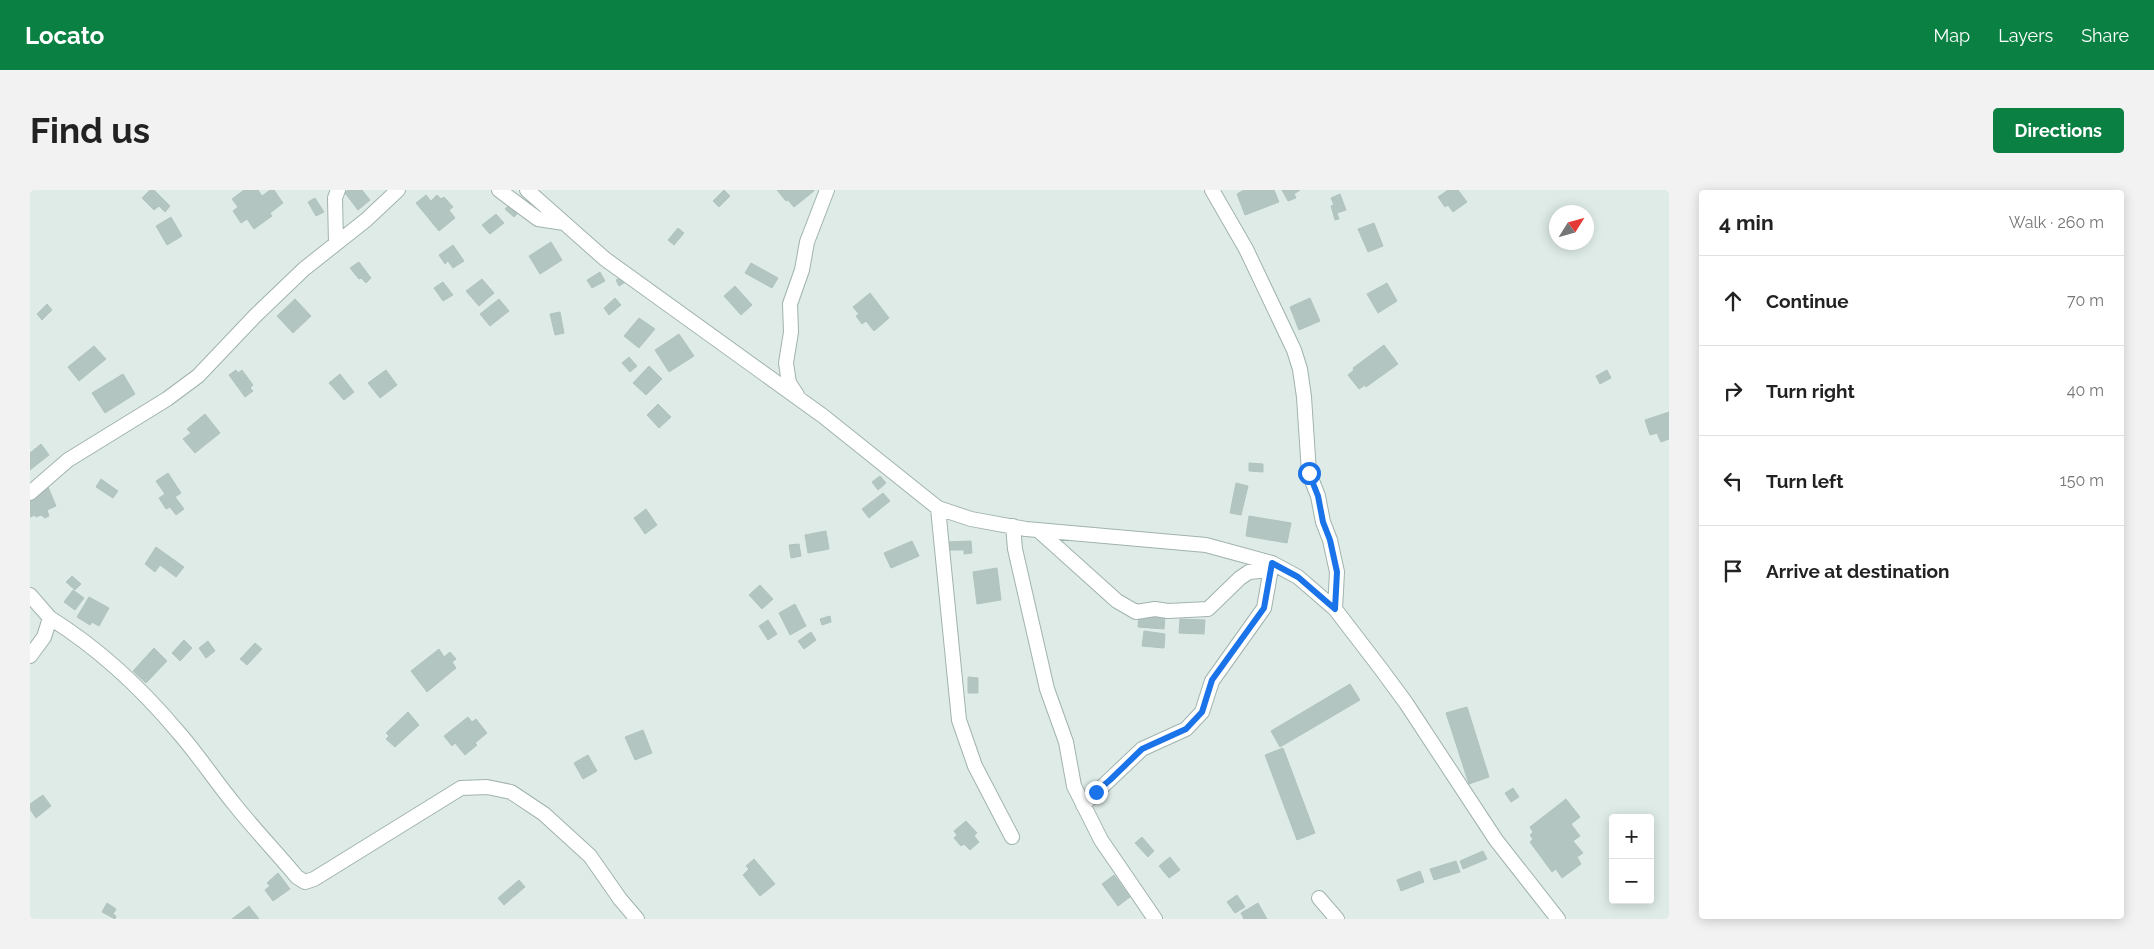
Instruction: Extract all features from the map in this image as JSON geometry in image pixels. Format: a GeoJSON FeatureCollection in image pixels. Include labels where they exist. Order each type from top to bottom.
{"type":"FeatureCollection","features":[{"type":"Feature","properties":{"kind":"street"},"geometry":{"type":"LineString","coordinates":[[336,244],[335,198],[338,190]]}},
{"type":"Feature","properties":{"kind":"street"},"geometry":{"type":"LineString","coordinates":[[30,493],[68,460],[167,399],[198,376],[304,269],[366,220],[398,190]]}},
{"type":"Feature","properties":{"kind":"street"},"geometry":{"type":"LineString","coordinates":[[499,190],[538,219],[564,223]]}},
{"type":"Feature","properties":{"kind":"street"},"geometry":{"type":"LineString","coordinates":[[527,190],[605,259],[801,401],[938,508],[972,519],[1038,530],[1206,545],[1298,577],[1335,609],[1406,703],[1496,840],[1558,919]]}},
{"type":"Feature","properties":{"kind":"street"},"geometry":{"type":"LineString","coordinates":[[539,201],[549,190]]}},
{"type":"Feature","properties":{"kind":"street"},"geometry":{"type":"LineString","coordinates":[[801,401],[789,383],[786,363],[791,332],[790,304],[802,270],[807,242],[827,190]]}},
{"type":"Feature","properties":{"kind":"street"},"geometry":{"type":"LineString","coordinates":[[1212,190],[1246,249],[1294,350],[1300,370],[1304,397],[1309,473],[1318,496],[1337,572],[1335,609]]}},
{"type":"Feature","properties":{"kind":"street"},"geometry":{"type":"LineString","coordinates":[[938,508],[959,720],[975,766],[1012,837]]}},
{"type":"Feature","properties":{"kind":"street"},"geometry":{"type":"LineString","coordinates":[[1013,526],[1016,548],[1047,689],[1066,742],[1074,786],[1101,840],[1155,919]]}},
{"type":"Feature","properties":{"kind":"street"},"geometry":{"type":"LineString","coordinates":[[1038,530],[1118,601],[1136,612],[1155,609],[1208,610],[1240,578],[1249,572],[1271,567]]}},
{"type":"Feature","properties":{"kind":"street"},"geometry":{"type":"LineString","coordinates":[[1084,805],[1142,749],[1186,729],[1202,712],[1212,680],[1264,608],[1271,567]]}},
{"type":"Feature","properties":{"kind":"street"},"geometry":{"type":"LineString","coordinates":[[30,594],[50,618],[65,627],[107,660],[179,733],[236,807],[297,877],[305,882],[314,879],[461,788],[487,787],[511,792],[544,814],[590,856],[620,899],[637,919]]}},
{"type":"Feature","properties":{"kind":"street"},"geometry":{"type":"LineString","coordinates":[[30,656],[44,637],[50,618]]}},
{"type":"Feature","properties":{"kind":"street"},"geometry":{"type":"LineString","coordinates":[[1319,898],[1337,919]]}},
{"type":"Feature","properties":{"kind":"building"},"geometry":{"type":"Polygon","coordinates":[[[150,190],[154,190],[170,206],[165,212],[159,206],[154,210],[142,198],[150,190]]]}},
{"type":"Feature","properties":{"kind":"building"},"geometry":{"type":"Polygon","coordinates":[[[244,190],[258,190],[262,196],[270,190],[274,190],[283,203],[270,213],[272,216],[254,229],[247,219],[241,223],[233,211],[238,207],[232,199],[244,190]]]}},
{"type":"Feature","properties":{"kind":"building"},"geometry":{"type":"Polygon","coordinates":[[[348,190],[362,190],[370,200],[358,210],[345,193],[348,190]]]}},
{"type":"Feature","properties":{"kind":"building"},"geometry":{"type":"Polygon","coordinates":[[[724,190],[730,196],[719,207],[713,201],[724,190]]]}},
{"type":"Feature","properties":{"kind":"building"},"geometry":{"type":"Polygon","coordinates":[[[777,190],[814,190],[814,191],[794,207],[777,190]]]}},
{"type":"Feature","properties":{"kind":"building"},"geometry":{"type":"Polygon","coordinates":[[[1244,190],[1274,190],[1279,202],[1245,215],[1237,194],[1244,190]]]}},
{"type":"Feature","properties":{"kind":"building"},"geometry":{"type":"Polygon","coordinates":[[[1282,190],[1300,190],[1294,194],[1296,198],[1288,201],[1282,190]]]}},
{"type":"Feature","properties":{"kind":"building"},"geometry":{"type":"Polygon","coordinates":[[[1448,190],[1458,190],[1467,202],[1453,212],[1448,205],[1445,207],[1438,197],[1448,190]]]}},
{"type":"Feature","properties":{"kind":"building"},"geometry":{"type":"Polygon","coordinates":[[[1340,194],[1346,210],[1337,213],[1339,219],[1335,220],[1331,206],[1334,205],[1331,198],[1340,194]]]}},
{"type":"Feature","properties":{"kind":"building"},"geometry":{"type":"Polygon","coordinates":[[[426,195],[431,201],[437,195],[441,199],[444,197],[453,207],[449,210],[455,218],[439,231],[416,203],[426,195]]]}},
{"type":"Feature","properties":{"kind":"building"},"geometry":{"type":"Polygon","coordinates":[[[315,198],[324,212],[316,216],[308,202],[315,198]]]}},
{"type":"Feature","properties":{"kind":"building"},"geometry":{"type":"Polygon","coordinates":[[[511,203],[520,211],[514,217],[505,209],[511,203]]]}},
{"type":"Feature","properties":{"kind":"building"},"geometry":{"type":"Polygon","coordinates":[[[496,214],[504,223],[490,234],[482,225],[496,214]]]}},
{"type":"Feature","properties":{"kind":"building"},"geometry":{"type":"Polygon","coordinates":[[[171,217],[182,236],[167,245],[156,226],[171,217]]]}},
{"type":"Feature","properties":{"kind":"building"},"geometry":{"type":"Polygon","coordinates":[[[1374,223],[1383,246],[1368,252],[1358,229],[1374,223]]]}},
{"type":"Feature","properties":{"kind":"building"},"geometry":{"type":"Polygon","coordinates":[[[678,228],[684,233],[674,245],[668,240],[678,228]]]}},
{"type":"Feature","properties":{"kind":"building"},"geometry":{"type":"Polygon","coordinates":[[[551,242],[562,260],[540,274],[529,256],[551,242]]]}},
{"type":"Feature","properties":{"kind":"building"},"geometry":{"type":"Polygon","coordinates":[[[453,245],[464,261],[453,268],[448,261],[445,264],[439,255],[453,245]]]}},
{"type":"Feature","properties":{"kind":"building"},"geometry":{"type":"Polygon","coordinates":[[[359,262],[371,278],[366,283],[361,278],[359,279],[350,268],[359,262]]]}},
{"type":"Feature","properties":{"kind":"building"},"geometry":{"type":"Polygon","coordinates":[[[751,263],[778,278],[772,288],[745,273],[751,263]]]}},
{"type":"Feature","properties":{"kind":"building"},"geometry":{"type":"Polygon","coordinates":[[[600,272],[605,281],[592,288],[587,280],[600,272]]]}},
{"type":"Feature","properties":{"kind":"building"},"geometry":{"type":"Polygon","coordinates":[[[624,276],[627,281],[619,286],[616,280],[624,276]]]}},
{"type":"Feature","properties":{"kind":"building"},"geometry":{"type":"Polygon","coordinates":[[[482,279],[494,293],[479,306],[466,291],[482,279]]]}},
{"type":"Feature","properties":{"kind":"building"},"geometry":{"type":"Polygon","coordinates":[[[443,282],[453,295],[443,301],[434,288],[443,282]]]}},
{"type":"Feature","properties":{"kind":"building"},"geometry":{"type":"Polygon","coordinates":[[[1387,283],[1397,301],[1378,313],[1367,294],[1387,283]]]}},
{"type":"Feature","properties":{"kind":"building"},"geometry":{"type":"Polygon","coordinates":[[[735,286],[752,305],[741,315],[724,296],[735,286]]]}},
{"type":"Feature","properties":{"kind":"building"},"geometry":{"type":"Polygon","coordinates":[[[870,293],[889,318],[874,331],[866,321],[862,324],[856,316],[859,314],[853,307],[870,293]]]}},
{"type":"Feature","properties":{"kind":"building"},"geometry":{"type":"Polygon","coordinates":[[[615,298],[621,305],[609,315],[604,308],[615,298]]]}},
{"type":"Feature","properties":{"kind":"building"},"geometry":{"type":"Polygon","coordinates":[[[1310,298],[1320,321],[1299,330],[1290,307],[1310,298]]]}},
{"type":"Feature","properties":{"kind":"building"},"geometry":{"type":"Polygon","coordinates":[[[295,299],[311,316],[293,333],[277,316],[295,299]]]}},
{"type":"Feature","properties":{"kind":"building"},"geometry":{"type":"Polygon","coordinates":[[[499,299],[509,311],[490,326],[480,314],[499,299]]]}},
{"type":"Feature","properties":{"kind":"building"},"geometry":{"type":"Polygon","coordinates":[[[47,304],[52,310],[42,320],[37,314],[47,304]]]}},
{"type":"Feature","properties":{"kind":"building"},"geometry":{"type":"Polygon","coordinates":[[[560,312],[564,333],[555,335],[550,314],[560,312]]]}},
{"type":"Feature","properties":{"kind":"building"},"geometry":{"type":"Polygon","coordinates":[[[639,318],[655,329],[639,348],[624,336],[639,318]]]}},
{"type":"Feature","properties":{"kind":"building"},"geometry":{"type":"Polygon","coordinates":[[[679,334],[694,356],[669,372],[655,350],[679,334]]]}},
{"type":"Feature","properties":{"kind":"building"},"geometry":{"type":"Polygon","coordinates":[[[1384,345],[1398,364],[1366,387],[1365,385],[1359,389],[1348,375],[1354,370],[1353,368],[1384,345]]]}},
{"type":"Feature","properties":{"kind":"building"},"geometry":{"type":"Polygon","coordinates":[[[94,346],[106,359],[79,381],[68,367],[94,346]]]}},
{"type":"Feature","properties":{"kind":"building"},"geometry":{"type":"Polygon","coordinates":[[[629,357],[637,366],[630,372],[622,363],[629,357]]]}},
{"type":"Feature","properties":{"kind":"building"},"geometry":{"type":"Polygon","coordinates":[[[649,366],[662,379],[646,395],[633,383],[649,366]]]}},
{"type":"Feature","properties":{"kind":"building"},"geometry":{"type":"Polygon","coordinates":[[[236,370],[238,373],[242,370],[253,385],[250,388],[253,391],[245,397],[229,375],[236,370]]]}},
{"type":"Feature","properties":{"kind":"building"},"geometry":{"type":"Polygon","coordinates":[[[386,370],[397,385],[380,398],[368,383],[386,370]]]}},
{"type":"Feature","properties":{"kind":"building"},"geometry":{"type":"Polygon","coordinates":[[[1607,370],[1611,378],[1600,384],[1596,376],[1607,370]]]}},
{"type":"Feature","properties":{"kind":"building"},"geometry":{"type":"Polygon","coordinates":[[[123,374],[135,394],[105,413],[92,393],[123,374]]]}},
{"type":"Feature","properties":{"kind":"building"},"geometry":{"type":"Polygon","coordinates":[[[340,374],[354,392],[344,400],[329,383],[340,374]]]}},
{"type":"Feature","properties":{"kind":"building"},"geometry":{"type":"Polygon","coordinates":[[[658,404],[671,417],[659,428],[647,415],[658,404]]]}},
{"type":"Feature","properties":{"kind":"building"},"geometry":{"type":"Polygon","coordinates":[[[1669,412],[1669,439],[1661,442],[1657,433],[1650,435],[1645,420],[1669,412]]]}},
{"type":"Feature","properties":{"kind":"building"},"geometry":{"type":"Polygon","coordinates":[[[205,414],[220,433],[195,453],[183,439],[191,433],[187,429],[205,414]]]}},
{"type":"Feature","properties":{"kind":"building"},"geometry":{"type":"Polygon","coordinates":[[[41,444],[49,455],[30,470],[30,453],[41,444]]]}},
{"type":"Feature","properties":{"kind":"building"},"geometry":{"type":"Polygon","coordinates":[[[1249,463],[1263,464],[1263,472],[1249,471],[1249,463]]]}},
{"type":"Feature","properties":{"kind":"building"},"geometry":{"type":"Polygon","coordinates":[[[168,473],[181,493],[175,497],[184,509],[176,515],[170,507],[166,509],[159,498],[165,494],[156,481],[168,473]]]}},
{"type":"Feature","properties":{"kind":"building"},"geometry":{"type":"Polygon","coordinates":[[[880,476],[886,483],[878,490],[872,482],[880,476]]]}},
{"type":"Feature","properties":{"kind":"building"},"geometry":{"type":"Polygon","coordinates":[[[101,479],[118,491],[113,498],[96,487],[101,479]]]}},
{"type":"Feature","properties":{"kind":"building"},"geometry":{"type":"Polygon","coordinates":[[[1236,483],[1248,486],[1241,515],[1230,513],[1236,483]]]}},
{"type":"Feature","properties":{"kind":"building"},"geometry":{"type":"Polygon","coordinates":[[[48,487],[56,506],[47,510],[49,516],[45,518],[41,515],[30,517],[30,496],[48,487]]]}},
{"type":"Feature","properties":{"kind":"building"},"geometry":{"type":"Polygon","coordinates":[[[883,493],[890,501],[869,518],[862,509],[883,493]]]}},
{"type":"Feature","properties":{"kind":"building"},"geometry":{"type":"Polygon","coordinates":[[[646,509],[657,525],[645,534],[634,518],[646,509]]]}},
{"type":"Feature","properties":{"kind":"building"},"geometry":{"type":"Polygon","coordinates":[[[1249,516],[1291,523],[1287,543],[1246,536],[1249,516]]]}},
{"type":"Feature","properties":{"kind":"building"},"geometry":{"type":"Polygon","coordinates":[[[826,531],[829,549],[808,553],[805,535],[826,531]]]}},
{"type":"Feature","properties":{"kind":"building"},"geometry":{"type":"Polygon","coordinates":[[[912,541],[919,556],[891,568],[884,553],[912,541]]]}},
{"type":"Feature","properties":{"kind":"building"},"geometry":{"type":"Polygon","coordinates":[[[971,541],[972,553],[964,554],[964,550],[946,550],[946,542],[971,541]]]}},
{"type":"Feature","properties":{"kind":"building"},"geometry":{"type":"Polygon","coordinates":[[[799,544],[801,556],[791,558],[789,545],[799,544]]]}},
{"type":"Feature","properties":{"kind":"building"},"geometry":{"type":"Polygon","coordinates":[[[156,547],[184,567],[176,577],[160,565],[155,572],[145,564],[156,547]]]}},
{"type":"Feature","properties":{"kind":"building"},"geometry":{"type":"Polygon","coordinates":[[[997,568],[1001,600],[977,604],[973,572],[997,568]]]}},
{"type":"Feature","properties":{"kind":"building"},"geometry":{"type":"Polygon","coordinates":[[[72,576],[81,584],[75,590],[66,582],[72,576]]]}},
{"type":"Feature","properties":{"kind":"building"},"geometry":{"type":"Polygon","coordinates":[[[760,585],[773,599],[762,609],[749,595],[760,585]]]}},
{"type":"Feature","properties":{"kind":"building"},"geometry":{"type":"Polygon","coordinates":[[[73,590],[84,598],[75,610],[64,602],[73,590]]]}},
{"type":"Feature","properties":{"kind":"building"},"geometry":{"type":"Polygon","coordinates":[[[89,597],[109,608],[99,626],[92,622],[90,625],[77,617],[89,597]]]}},
{"type":"Feature","properties":{"kind":"building"},"geometry":{"type":"Polygon","coordinates":[[[795,604],[806,626],[790,635],[779,613],[795,604]]]}},
{"type":"Feature","properties":{"kind":"building"},"geometry":{"type":"Polygon","coordinates":[[[1139,614],[1165,616],[1164,629],[1138,627],[1139,614]]]}},
{"type":"Feature","properties":{"kind":"building"},"geometry":{"type":"Polygon","coordinates":[[[830,616],[831,622],[822,625],[820,619],[830,616]]]}},
{"type":"Feature","properties":{"kind":"building"},"geometry":{"type":"Polygon","coordinates":[[[1180,619],[1205,620],[1204,634],[1179,633],[1180,619]]]}},
{"type":"Feature","properties":{"kind":"building"},"geometry":{"type":"Polygon","coordinates":[[[768,620],[777,634],[768,640],[759,626],[768,620]]]}},
{"type":"Feature","properties":{"kind":"building"},"geometry":{"type":"Polygon","coordinates":[[[1144,631],[1165,634],[1164,648],[1142,646],[1144,631]]]}},
{"type":"Feature","properties":{"kind":"building"},"geometry":{"type":"Polygon","coordinates":[[[811,632],[816,640],[804,649],[798,641],[811,632]]]}},
{"type":"Feature","properties":{"kind":"building"},"geometry":{"type":"Polygon","coordinates":[[[184,640],[192,648],[180,661],[172,653],[184,640]]]}},
{"type":"Feature","properties":{"kind":"building"},"geometry":{"type":"Polygon","coordinates":[[[208,641],[215,651],[206,658],[199,648],[208,641]]]}},
{"type":"Feature","properties":{"kind":"building"},"geometry":{"type":"Polygon","coordinates":[[[255,643],[262,649],[247,665],[240,659],[255,643]]]}},
{"type":"Feature","properties":{"kind":"building"},"geometry":{"type":"Polygon","coordinates":[[[154,648],[167,661],[146,683],[133,671],[154,648]]]}},
{"type":"Feature","properties":{"kind":"building"},"geometry":{"type":"Polygon","coordinates":[[[439,649],[444,657],[450,652],[456,659],[452,662],[456,668],[427,692],[411,671],[439,649]]]}},
{"type":"Feature","properties":{"kind":"building"},"geometry":{"type":"Polygon","coordinates":[[[968,677],[978,678],[978,693],[968,693],[968,677]]]}},
{"type":"Feature","properties":{"kind":"building"},"geometry":{"type":"Polygon","coordinates":[[[1350,684],[1360,700],[1280,747],[1271,731],[1350,684]]]}},
{"type":"Feature","properties":{"kind":"building"},"geometry":{"type":"Polygon","coordinates":[[[1467,707],[1489,777],[1469,784],[1446,713],[1467,707]]]}},
{"type":"Feature","properties":{"kind":"building"},"geometry":{"type":"Polygon","coordinates":[[[408,712],[419,725],[395,747],[386,739],[389,736],[386,733],[408,712]]]}},
{"type":"Feature","properties":{"kind":"building"},"geometry":{"type":"Polygon","coordinates":[[[468,717],[472,722],[476,719],[487,733],[465,755],[455,743],[452,746],[444,736],[468,717]]]}},
{"type":"Feature","properties":{"kind":"building"},"geometry":{"type":"Polygon","coordinates":[[[643,730],[652,753],[635,760],[625,737],[643,730]]]}},
{"type":"Feature","properties":{"kind":"building"},"geometry":{"type":"Polygon","coordinates":[[[1283,748],[1315,833],[1297,840],[1265,755],[1283,748]]]}},
{"type":"Feature","properties":{"kind":"building"},"geometry":{"type":"Polygon","coordinates":[[[588,755],[597,771],[583,779],[574,763],[588,755]]]}},
{"type":"Feature","properties":{"kind":"building"},"geometry":{"type":"Polygon","coordinates":[[[1513,788],[1519,797],[1511,802],[1505,793],[1513,788]]]}},
{"type":"Feature","properties":{"kind":"building"},"geometry":{"type":"Polygon","coordinates":[[[43,795],[51,806],[36,818],[30,809],[30,804],[43,795]]]}},
{"type":"Feature","properties":{"kind":"building"},"geometry":{"type":"Polygon","coordinates":[[[1566,799],[1580,817],[1571,824],[1580,836],[1573,841],[1583,853],[1577,857],[1581,864],[1562,878],[1556,869],[1552,872],[1530,842],[1533,839],[1530,835],[1533,832],[1530,827],[1566,799]]]}},
{"type":"Feature","properties":{"kind":"building"},"geometry":{"type":"Polygon","coordinates":[[[966,821],[977,833],[974,836],[979,842],[970,850],[964,844],[961,846],[954,838],[957,835],[954,831],[966,821]]]}},
{"type":"Feature","properties":{"kind":"building"},"geometry":{"type":"Polygon","coordinates":[[[1142,837],[1154,851],[1148,857],[1135,843],[1142,837]]]}},
{"type":"Feature","properties":{"kind":"building"},"geometry":{"type":"Polygon","coordinates":[[[1483,851],[1487,859],[1463,869],[1460,861],[1483,851]]]}},
{"type":"Feature","properties":{"kind":"building"},"geometry":{"type":"Polygon","coordinates":[[[1170,857],[1180,870],[1169,878],[1159,866],[1170,857]]]}},
{"type":"Feature","properties":{"kind":"building"},"geometry":{"type":"Polygon","coordinates":[[[754,859],[775,884],[760,896],[743,875],[749,869],[746,866],[754,859]]]}},
{"type":"Feature","properties":{"kind":"building"},"geometry":{"type":"Polygon","coordinates":[[[1456,861],[1460,872],[1434,880],[1430,869],[1456,861]]]}},
{"type":"Feature","properties":{"kind":"building"},"geometry":{"type":"Polygon","coordinates":[[[1420,871],[1424,882],[1401,891],[1397,880],[1420,871]]]}},
{"type":"Feature","properties":{"kind":"building"},"geometry":{"type":"Polygon","coordinates":[[[278,873],[290,889],[273,901],[265,890],[270,886],[267,883],[278,873]]]}},
{"type":"Feature","properties":{"kind":"building"},"geometry":{"type":"Polygon","coordinates":[[[1114,875],[1130,897],[1118,906],[1102,884],[1114,875]]]}},
{"type":"Feature","properties":{"kind":"building"},"geometry":{"type":"Polygon","coordinates":[[[519,880],[525,887],[504,905],[498,898],[519,880]]]}},
{"type":"Feature","properties":{"kind":"building"},"geometry":{"type":"Polygon","coordinates":[[[1237,895],[1245,907],[1235,913],[1227,902],[1237,895]]]}},
{"type":"Feature","properties":{"kind":"building"},"geometry":{"type":"Polygon","coordinates":[[[107,903],[116,909],[113,914],[116,916],[115,919],[102,912],[107,903]]]}},
{"type":"Feature","properties":{"kind":"building"},"geometry":{"type":"Polygon","coordinates":[[[1258,903],[1267,919],[1244,919],[1241,913],[1258,903]]]}},
{"type":"Feature","properties":{"kind":"building"},"geometry":{"type":"Polygon","coordinates":[[[249,906],[259,919],[232,919],[249,906]]]}},
{"type":"Feature","properties":{"kind":"route"},"geometry":{"type":"LineString","coordinates":[[1096,792],[1142,749],[1186,729],[1202,712],[1212,680],[1264,608],[1272,563],[1298,577],[1335,609],[1337,572],[1318,496],[1309,473]]}}]}
